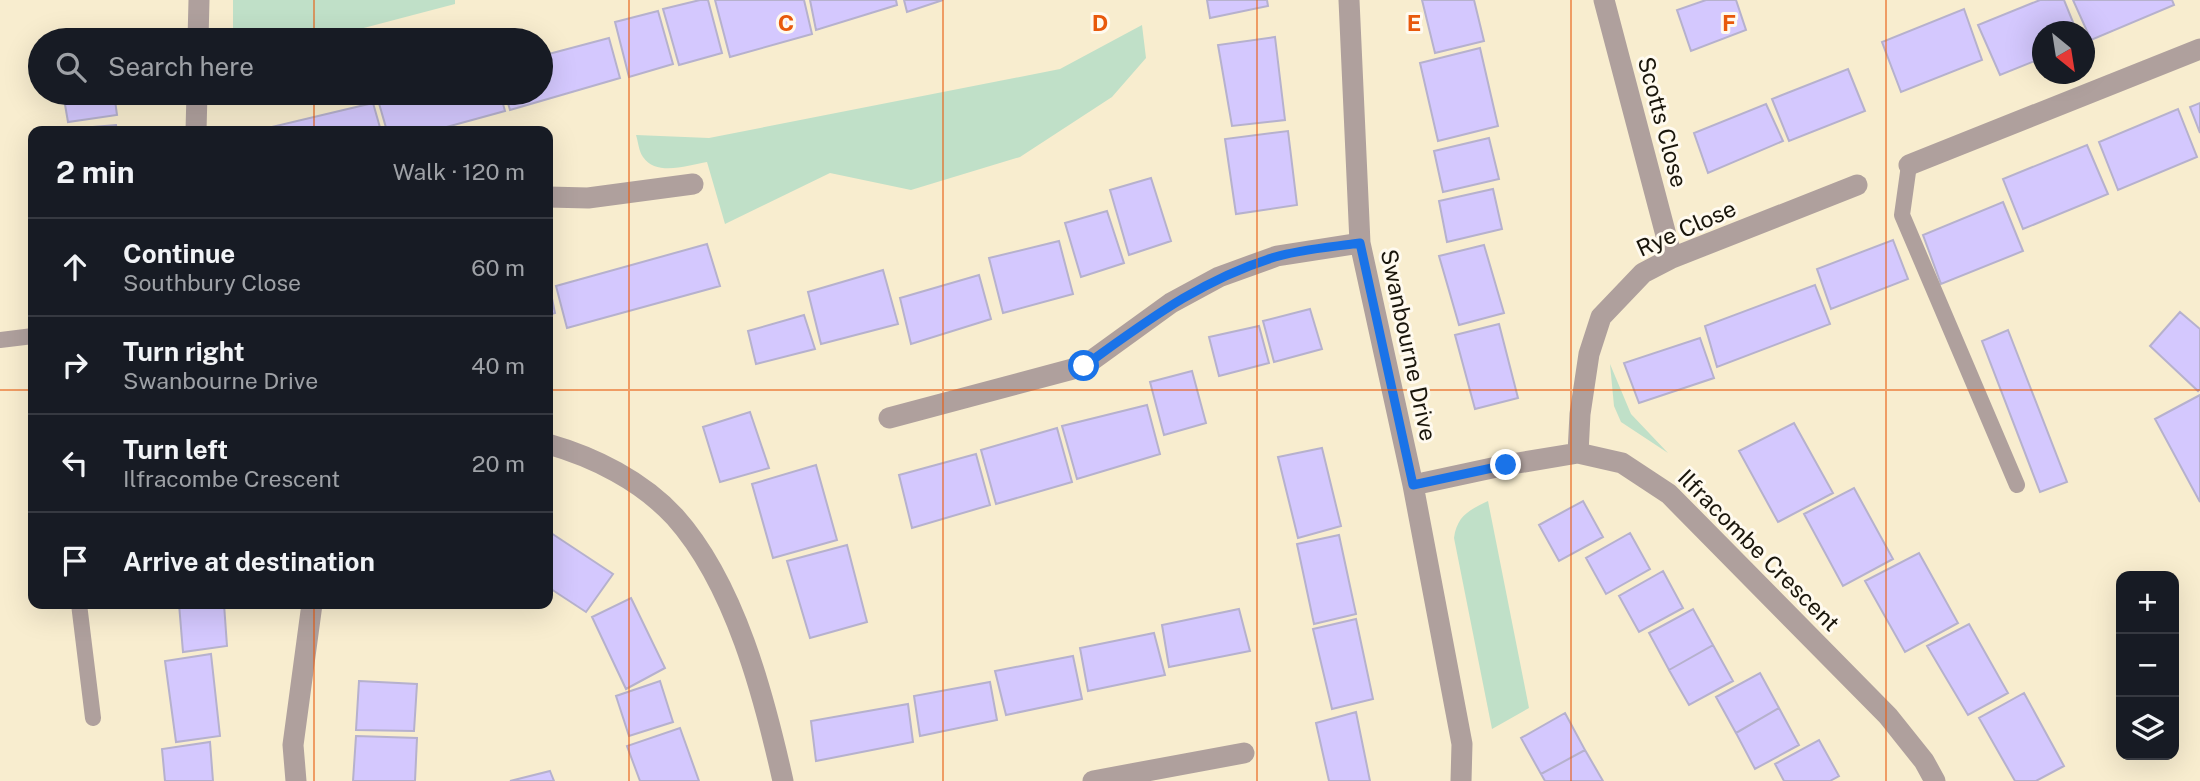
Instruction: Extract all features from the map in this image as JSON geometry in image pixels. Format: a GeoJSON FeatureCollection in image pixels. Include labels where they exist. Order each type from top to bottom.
{"type":"FeatureCollection","features":[{"type":"Feature","properties":{"kind":"street"},"geometry":{"type":"LineString","coordinates":[[198,28],[199,0]]}},
{"type":"Feature","properties":{"kind":"street","name":"Swanbourne Drive"},"geometry":{"type":"LineString","coordinates":[[1349,0],[1360,243],[1413,485],[1462,744],[1461,781]]}},
{"type":"Feature","properties":{"kind":"street","name":"Scotts Close"},"geometry":{"type":"LineString","coordinates":[[1604,0],[1672,258]]}},
{"type":"Feature","properties":{"kind":"street"},"geometry":{"type":"LineString","coordinates":[[1909,165],[2200,50]]}},
{"type":"Feature","properties":{"kind":"street"},"geometry":{"type":"LineString","coordinates":[[196,126],[197,105]]}},
{"type":"Feature","properties":{"kind":"street"},"geometry":{"type":"LineString","coordinates":[[553,197],[588,198],[692,184]]}},
{"type":"Feature","properties":{"kind":"street","name":"Rye Close"},"geometry":{"type":"LineString","coordinates":[[1578,453],[1580,414],[1589,354],[1601,317],[1643,273],[1672,258],[1857,185]]}},
{"type":"Feature","properties":{"kind":"street"},"geometry":{"type":"LineString","coordinates":[[889,418],[1084,366],[1171,303],[1219,277],[1277,256],[1360,243]]}},
{"type":"Feature","properties":{"kind":"street"},"geometry":{"type":"LineString","coordinates":[[553,446],[601,463],[641,488],[676,518],[697,548],[728,603],[750,659],[783,781]]}},
{"type":"Feature","properties":{"kind":"street","name":"Ilfracombe Crescent"},"geometry":{"type":"LineString","coordinates":[[1413,485],[1578,453],[1622,463],[1669,494],[1888,716],[1924,761],[1935,781]]}},
{"type":"Feature","properties":{"kind":"street"},"geometry":{"type":"LineString","coordinates":[[296,781],[293,745],[311,609]]}},
{"type":"Feature","properties":{"kind":"street"},"geometry":{"type":"LineString","coordinates":[[1093,781],[1244,753]]}},
{"type":"Feature","properties":{"kind":"lane"},"geometry":{"type":"LineString","coordinates":[[1909,165],[1902,215],[2017,485]]}},
{"type":"Feature","properties":{"kind":"lane"},"geometry":{"type":"LineString","coordinates":[[0,340],[28,337]]}},
{"type":"Feature","properties":{"kind":"lane"},"geometry":{"type":"LineString","coordinates":[[80,609],[93,718]]}},
{"type":"Feature","properties":{"kind":"green space"},"geometry":{"type":"Polygon","coordinates":[[[233,0],[455,0],[455,4],[364,28],[233,28],[233,0]]]}},
{"type":"Feature","properties":{"kind":"green space"},"geometry":{"type":"Polygon","coordinates":[[[1142,25],[1146,58],[1112,97],[1020,157],[911,190],[830,173],[725,224],[707,162],[673,168],[656,167],[642,155],[636,135],[709,138],[1060,69],[1142,25]]]}},
{"type":"Feature","properties":{"kind":"green space"},"geometry":{"type":"Polygon","coordinates":[[[1610,364],[1631,414],[1668,453],[1621,422],[1614,406],[1610,364]]]}},
{"type":"Feature","properties":{"kind":"green space"},"geometry":{"type":"Polygon","coordinates":[[[1488,501],[1529,708],[1492,729],[1454,538],[1461,519],[1475,507],[1488,501]]]}},
{"type":"Feature","properties":{"kind":"building"},"geometry":{"type":"Polygon","coordinates":[[[708,0],[722,53],[679,65],[663,9],[708,0]]]}},
{"type":"Feature","properties":{"kind":"building"},"geometry":{"type":"Polygon","coordinates":[[[715,0],[804,0],[812,34],[730,57],[715,0]]]}},
{"type":"Feature","properties":{"kind":"building"},"geometry":{"type":"Polygon","coordinates":[[[810,0],[896,0],[897,5],[816,30],[810,0]]]}},
{"type":"Feature","properties":{"kind":"building"},"geometry":{"type":"Polygon","coordinates":[[[904,0],[943,0],[907,12],[904,0]]]}},
{"type":"Feature","properties":{"kind":"building"},"geometry":{"type":"Polygon","coordinates":[[[1207,0],[1267,0],[1268,6],[1210,18],[1207,0]]]}},
{"type":"Feature","properties":{"kind":"building"},"geometry":{"type":"Polygon","coordinates":[[[1422,0],[1474,0],[1484,41],[1435,53],[1422,0]]]}},
{"type":"Feature","properties":{"kind":"building"},"geometry":{"type":"Polygon","coordinates":[[[1706,0],[1736,0],[1746,30],[1691,51],[1677,10],[1706,0]]]}},
{"type":"Feature","properties":{"kind":"building"},"geometry":{"type":"Polygon","coordinates":[[[2040,0],[2064,0],[2073,21],[2032,21],[2032,62],[2000,75],[1978,25],[2040,0]]]}},
{"type":"Feature","properties":{"kind":"building"},"geometry":{"type":"Polygon","coordinates":[[[2073,0],[2172,0],[2174,5],[2095,38],[2095,21],[2082,21],[2073,0]]]}},
{"type":"Feature","properties":{"kind":"building"},"geometry":{"type":"Polygon","coordinates":[[[1964,9],[1982,60],[1901,92],[1882,42],[1964,9]]]}},
{"type":"Feature","properties":{"kind":"building"},"geometry":{"type":"Polygon","coordinates":[[[658,11],[673,64],[629,77],[615,22],[658,11]]]}},
{"type":"Feature","properties":{"kind":"building"},"geometry":{"type":"Polygon","coordinates":[[[1275,37],[1285,120],[1232,126],[1218,45],[1275,37]]]}},
{"type":"Feature","properties":{"kind":"building"},"geometry":{"type":"Polygon","coordinates":[[[609,38],[620,78],[553,97],[553,53],[609,38]]]}},
{"type":"Feature","properties":{"kind":"building"},"geometry":{"type":"Polygon","coordinates":[[[1480,48],[1498,126],[1438,141],[1420,63],[1480,48]]]}},
{"type":"Feature","properties":{"kind":"building"},"geometry":{"type":"Polygon","coordinates":[[[1848,69],[1865,111],[1789,141],[1772,99],[1848,69]]]}},
{"type":"Feature","properties":{"kind":"building"},"geometry":{"type":"Polygon","coordinates":[[[2200,103],[2200,133],[2190,107],[2200,103]]]}},
{"type":"Feature","properties":{"kind":"building"},"geometry":{"type":"Polygon","coordinates":[[[1766,104],[1783,141],[1708,173],[1694,133],[1766,104]]]}},
{"type":"Feature","properties":{"kind":"building"},"geometry":{"type":"Polygon","coordinates":[[[65,105],[116,105],[117,115],[68,122],[65,105]]]}},
{"type":"Feature","properties":{"kind":"building"},"geometry":{"type":"Polygon","coordinates":[[[374,105],[380,126],[276,126],[374,105]]]}},
{"type":"Feature","properties":{"kind":"building"},"geometry":{"type":"Polygon","coordinates":[[[379,105],[503,105],[505,111],[450,126],[386,126],[379,105]]]}},
{"type":"Feature","properties":{"kind":"building"},"geometry":{"type":"Polygon","coordinates":[[[509,105],[527,105],[510,110],[509,105]]]}},
{"type":"Feature","properties":{"kind":"building"},"geometry":{"type":"Polygon","coordinates":[[[2178,109],[2197,157],[2118,190],[2099,142],[2178,109]]]}},
{"type":"Feature","properties":{"kind":"building"},"geometry":{"type":"Polygon","coordinates":[[[1288,131],[1297,205],[1236,214],[1225,139],[1288,131]]]}},
{"type":"Feature","properties":{"kind":"building"},"geometry":{"type":"Polygon","coordinates":[[[1489,138],[1499,179],[1443,192],[1434,151],[1489,138]]]}},
{"type":"Feature","properties":{"kind":"building"},"geometry":{"type":"Polygon","coordinates":[[[2087,145],[2108,194],[2023,229],[2003,179],[2087,145]]]}},
{"type":"Feature","properties":{"kind":"building"},"geometry":{"type":"Polygon","coordinates":[[[1151,178],[1171,241],[1129,255],[1110,190],[1151,178]]]}},
{"type":"Feature","properties":{"kind":"building"},"geometry":{"type":"Polygon","coordinates":[[[1493,189],[1502,229],[1447,242],[1439,201],[1493,189]]]}},
{"type":"Feature","properties":{"kind":"building"},"geometry":{"type":"Polygon","coordinates":[[[2003,202],[2023,251],[1941,284],[1923,235],[2003,202]]]}},
{"type":"Feature","properties":{"kind":"building"},"geometry":{"type":"Polygon","coordinates":[[[1107,211],[1124,263],[1081,277],[1065,223],[1107,211]]]}},
{"type":"Feature","properties":{"kind":"building"},"geometry":{"type":"Polygon","coordinates":[[[1893,240],[1908,279],[1831,309],[1817,269],[1893,240]]]}},
{"type":"Feature","properties":{"kind":"building"},"geometry":{"type":"Polygon","coordinates":[[[1059,241],[1073,294],[1003,313],[989,258],[1059,241]]]}},
{"type":"Feature","properties":{"kind":"building"},"geometry":{"type":"Polygon","coordinates":[[[707,244],[720,286],[567,328],[556,286],[707,244]]]}},
{"type":"Feature","properties":{"kind":"building"},"geometry":{"type":"Polygon","coordinates":[[[1484,245],[1504,313],[1459,325],[1439,256],[1484,245]]]}},
{"type":"Feature","properties":{"kind":"building"},"geometry":{"type":"Polygon","coordinates":[[[883,270],[898,324],[821,344],[808,292],[883,270]]]}},
{"type":"Feature","properties":{"kind":"building"},"geometry":{"type":"Polygon","coordinates":[[[979,275],[991,319],[911,344],[900,298],[979,275]]]}},
{"type":"Feature","properties":{"kind":"building"},"geometry":{"type":"Polygon","coordinates":[[[1815,285],[1830,324],[1717,367],[1705,326],[1815,285]]]}},
{"type":"Feature","properties":{"kind":"building"},"geometry":{"type":"Polygon","coordinates":[[[1310,309],[1322,349],[1274,362],[1263,321],[1310,309]]]}},
{"type":"Feature","properties":{"kind":"building"},"geometry":{"type":"Polygon","coordinates":[[[2180,312],[2200,329],[2198,391],[2150,346],[2180,312]]]}},
{"type":"Feature","properties":{"kind":"building"},"geometry":{"type":"Polygon","coordinates":[[[804,315],[815,349],[756,364],[748,331],[804,315]]]}},
{"type":"Feature","properties":{"kind":"building"},"geometry":{"type":"Polygon","coordinates":[[[1499,324],[1518,398],[1475,409],[1455,335],[1499,324]]]}},
{"type":"Feature","properties":{"kind":"building"},"geometry":{"type":"Polygon","coordinates":[[[1259,326],[1269,363],[1219,376],[1209,337],[1259,326]]]}},
{"type":"Feature","properties":{"kind":"building"},"geometry":{"type":"Polygon","coordinates":[[[2008,330],[2067,482],[2040,492],[1982,341],[2008,330]]]}},
{"type":"Feature","properties":{"kind":"building"},"geometry":{"type":"Polygon","coordinates":[[[1700,338],[1714,378],[1639,403],[1624,363],[1700,338]]]}},
{"type":"Feature","properties":{"kind":"building"},"geometry":{"type":"Polygon","coordinates":[[[1192,371],[1206,423],[1164,435],[1150,382],[1192,371]]]}},
{"type":"Feature","properties":{"kind":"building"},"geometry":{"type":"Polygon","coordinates":[[[2200,395],[2200,502],[2155,419],[2200,395]]]}},
{"type":"Feature","properties":{"kind":"building"},"geometry":{"type":"Polygon","coordinates":[[[1147,405],[1160,454],[1077,479],[1062,426],[1147,405]]]}},
{"type":"Feature","properties":{"kind":"building"},"geometry":{"type":"Polygon","coordinates":[[[750,412],[769,468],[720,482],[703,427],[750,412]]]}},
{"type":"Feature","properties":{"kind":"building"},"geometry":{"type":"Polygon","coordinates":[[[1794,423],[1833,493],[1778,522],[1739,451],[1794,423]]]}},
{"type":"Feature","properties":{"kind":"building"},"geometry":{"type":"Polygon","coordinates":[[[1057,428],[1072,482],[996,504],[981,450],[1057,428]]]}},
{"type":"Feature","properties":{"kind":"building"},"geometry":{"type":"Polygon","coordinates":[[[1322,448],[1341,526],[1298,538],[1278,457],[1322,448]]]}},
{"type":"Feature","properties":{"kind":"building"},"geometry":{"type":"Polygon","coordinates":[[[976,454],[990,505],[912,528],[899,475],[976,454]]]}},
{"type":"Feature","properties":{"kind":"building"},"geometry":{"type":"Polygon","coordinates":[[[816,465],[837,540],[773,558],[752,484],[816,465]]]}},
{"type":"Feature","properties":{"kind":"building"},"geometry":{"type":"Polygon","coordinates":[[[1854,488],[1893,559],[1843,586],[1804,514],[1854,488]]]}},
{"type":"Feature","properties":{"kind":"building"},"geometry":{"type":"Polygon","coordinates":[[[1583,501],[1603,537],[1559,561],[1539,525],[1583,501]]]}},
{"type":"Feature","properties":{"kind":"building"},"geometry":{"type":"Polygon","coordinates":[[[1630,533],[1650,569],[1606,594],[1586,558],[1630,533]]]}},
{"type":"Feature","properties":{"kind":"building"},"geometry":{"type":"Polygon","coordinates":[[[553,534],[613,574],[586,612],[553,590],[553,534]]]}},
{"type":"Feature","properties":{"kind":"building"},"geometry":{"type":"Polygon","coordinates":[[[1339,535],[1356,614],[1314,624],[1297,544],[1339,535]]]}},
{"type":"Feature","properties":{"kind":"building"},"geometry":{"type":"Polygon","coordinates":[[[847,545],[867,622],[810,638],[787,561],[847,545]]]}},
{"type":"Feature","properties":{"kind":"building"},"geometry":{"type":"Polygon","coordinates":[[[1919,553],[1958,623],[1905,652],[1865,581],[1919,553]]]}},
{"type":"Feature","properties":{"kind":"building"},"geometry":{"type":"Polygon","coordinates":[[[1663,571],[1683,608],[1639,632],[1619,596],[1663,571]]]}},
{"type":"Feature","properties":{"kind":"building"},"geometry":{"type":"Polygon","coordinates":[[[631,598],[665,668],[626,689],[592,617],[631,598]]]}},
{"type":"Feature","properties":{"kind":"building"},"geometry":{"type":"Polygon","coordinates":[[[179,609],[224,609],[227,646],[183,652],[179,609]]]}},
{"type":"Feature","properties":{"kind":"building"},"geometry":{"type":"Polygon","coordinates":[[[1239,609],[1250,651],[1169,667],[1162,625],[1239,609]]]}},
{"type":"Feature","properties":{"kind":"building"},"geometry":{"type":"Polygon","coordinates":[[[1693,609],[1713,645],[1669,670],[1649,633],[1693,609]]]}},
{"type":"Feature","properties":{"kind":"building"},"geometry":{"type":"Polygon","coordinates":[[[1356,619],[1373,699],[1332,709],[1313,629],[1356,619]]]}},
{"type":"Feature","properties":{"kind":"building"},"geometry":{"type":"Polygon","coordinates":[[[1969,624],[2008,693],[1968,715],[1927,646],[1969,624]]]}},
{"type":"Feature","properties":{"kind":"building"},"geometry":{"type":"Polygon","coordinates":[[[1154,633],[1165,675],[1088,691],[1080,648],[1154,633]]]}},
{"type":"Feature","properties":{"kind":"building"},"geometry":{"type":"Polygon","coordinates":[[[1713,645],[1733,681],[1689,705],[1669,670],[1713,645]]]}},
{"type":"Feature","properties":{"kind":"building"},"geometry":{"type":"Polygon","coordinates":[[[211,654],[220,736],[176,742],[165,661],[211,654]]]}},
{"type":"Feature","properties":{"kind":"building"},"geometry":{"type":"Polygon","coordinates":[[[1073,656],[1082,699],[1006,715],[995,671],[1073,656]]]}},
{"type":"Feature","properties":{"kind":"building"},"geometry":{"type":"Polygon","coordinates":[[[1760,673],[1779,708],[1736,733],[1716,697],[1760,673]]]}},
{"type":"Feature","properties":{"kind":"building"},"geometry":{"type":"Polygon","coordinates":[[[359,681],[417,684],[414,731],[356,730],[359,681]]]}},
{"type":"Feature","properties":{"kind":"building"},"geometry":{"type":"Polygon","coordinates":[[[660,681],[673,722],[629,736],[616,696],[660,681]]]}},
{"type":"Feature","properties":{"kind":"building"},"geometry":{"type":"Polygon","coordinates":[[[990,682],[997,720],[920,736],[914,696],[990,682]]]}},
{"type":"Feature","properties":{"kind":"building"},"geometry":{"type":"Polygon","coordinates":[[[2024,693],[2064,766],[2036,781],[2015,781],[1979,718],[2024,693]]]}},
{"type":"Feature","properties":{"kind":"building"},"geometry":{"type":"Polygon","coordinates":[[[908,704],[913,742],[816,761],[811,721],[908,704]]]}},
{"type":"Feature","properties":{"kind":"building"},"geometry":{"type":"Polygon","coordinates":[[[1779,708],[1799,745],[1755,769],[1736,733],[1779,708]]]}},
{"type":"Feature","properties":{"kind":"building"},"geometry":{"type":"Polygon","coordinates":[[[1356,712],[1370,781],[1329,781],[1316,723],[1356,712]]]}},
{"type":"Feature","properties":{"kind":"building"},"geometry":{"type":"Polygon","coordinates":[[[1565,713],[1585,750],[1541,774],[1521,738],[1565,713]]]}},
{"type":"Feature","properties":{"kind":"building"},"geometry":{"type":"Polygon","coordinates":[[[680,728],[699,781],[640,781],[627,746],[680,728]]]}},
{"type":"Feature","properties":{"kind":"building"},"geometry":{"type":"Polygon","coordinates":[[[356,736],[417,738],[415,781],[353,781],[356,736]]]}},
{"type":"Feature","properties":{"kind":"building"},"geometry":{"type":"Polygon","coordinates":[[[1819,740],[1839,776],[1830,781],[1784,781],[1775,764],[1819,740]]]}},
{"type":"Feature","properties":{"kind":"building"},"geometry":{"type":"Polygon","coordinates":[[[210,742],[213,781],[165,781],[162,749],[210,742]]]}},
{"type":"Feature","properties":{"kind":"building"},"geometry":{"type":"Polygon","coordinates":[[[1585,750],[1603,781],[1545,781],[1541,774],[1585,750]]]}},
{"type":"Feature","properties":{"kind":"building"},"geometry":{"type":"Polygon","coordinates":[[[550,771],[554,781],[510,781],[550,771]]]}},
{"type":"Feature","properties":{"kind":"route"},"geometry":{"type":"LineString","coordinates":[[1084,366],[1171,303],[1219,277],[1277,256],[1360,243],[1413,485],[1506,465]]}}]}
